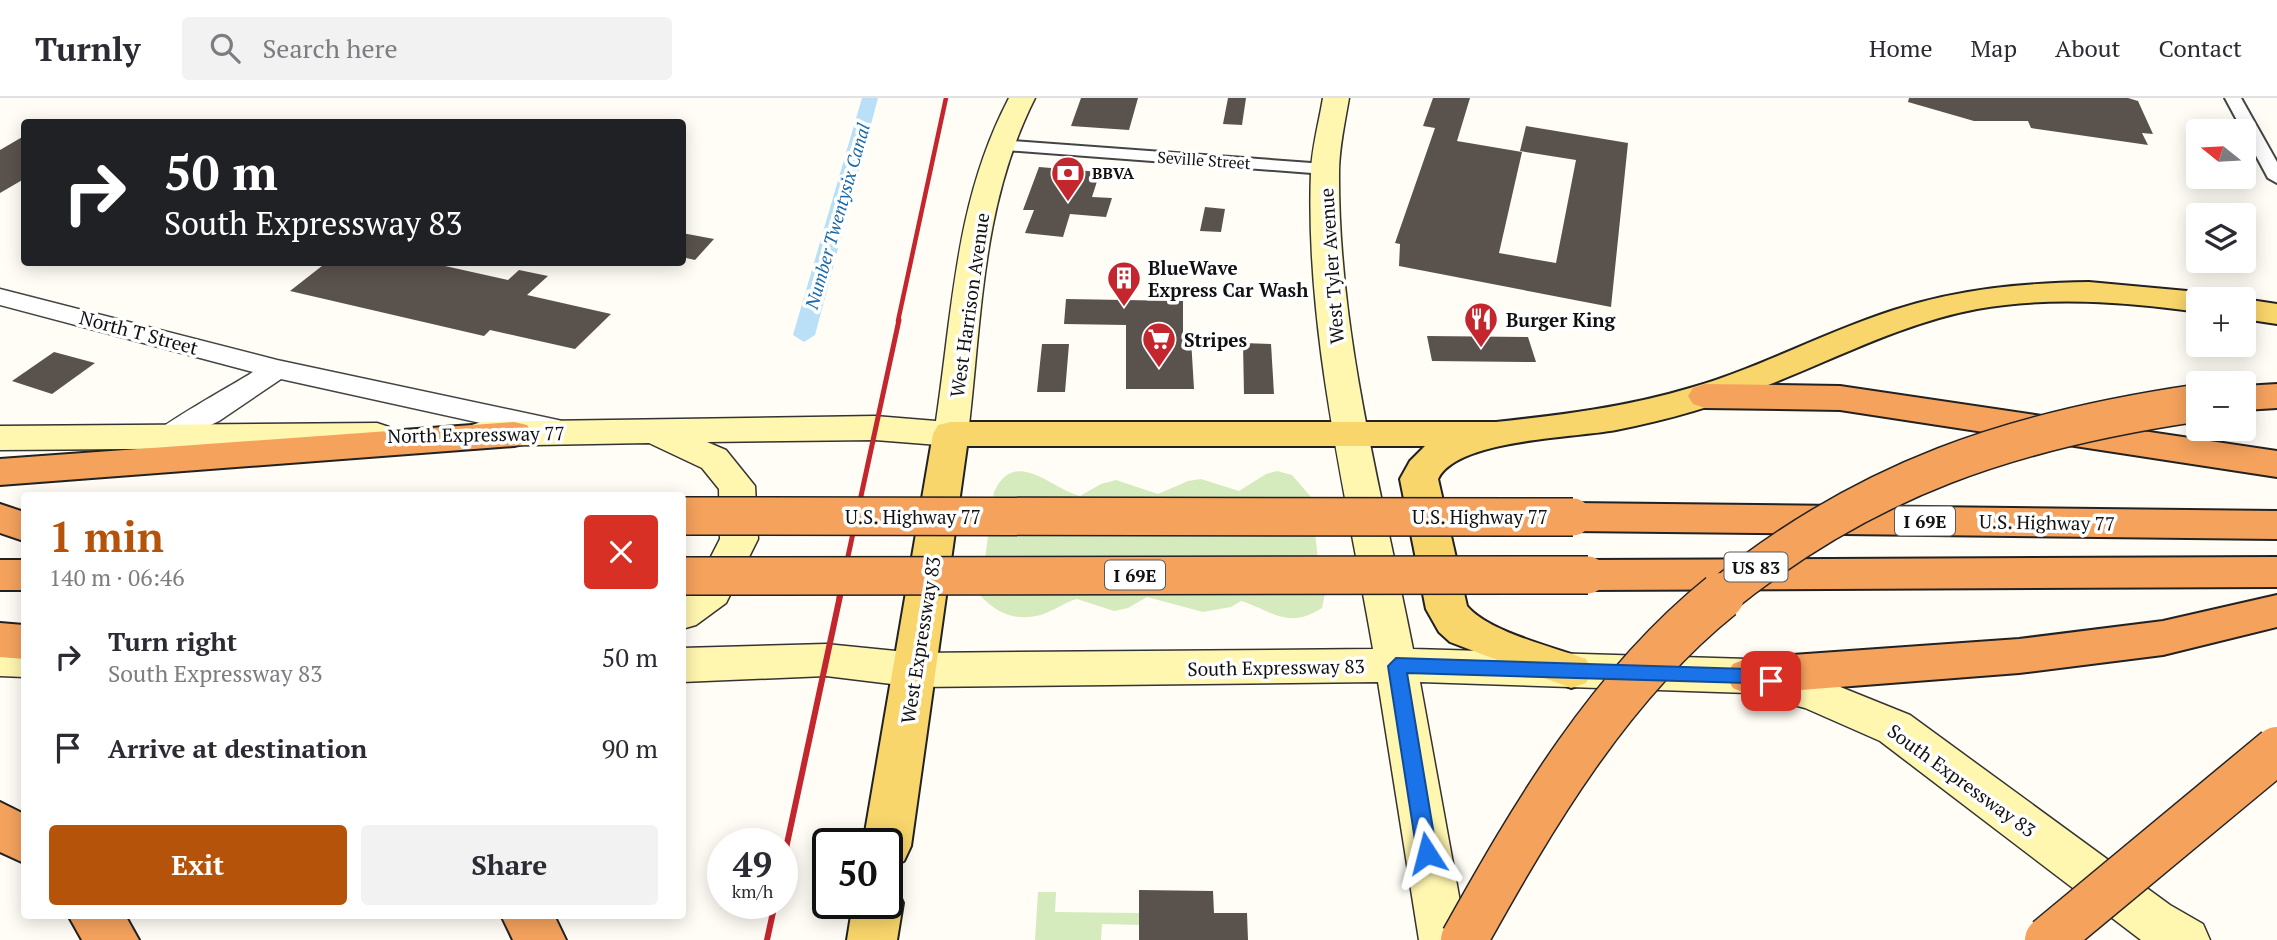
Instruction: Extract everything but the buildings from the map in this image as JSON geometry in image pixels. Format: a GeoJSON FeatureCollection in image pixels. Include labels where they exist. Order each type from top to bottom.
{"type":"FeatureCollection","features":[{"type":"Feature","properties":{"kind":"highway"},"geometry":{"type":"LineString","coordinates":[[1705,396],[1840,398],[2277,464]]}},
{"type":"Feature","properties":{"kind":"highway"},"geometry":{"type":"LineString","coordinates":[[2256,397],[2277,396]]}},
{"type":"Feature","properties":{"kind":"highway","name":"US 83"},"geometry":{"type":"LineString","coordinates":[[1464,940],[1507,863],[1595,732],[1675,638],[1711,604],[1778,552],[1867,498],[1957,458],[2059,427],[2186,405]]}},
{"type":"Feature","properties":{"kind":"highway"},"geometry":{"type":"LineString","coordinates":[[0,472],[513,434]]}},
{"type":"Feature","properties":{"kind":"highway"},"geometry":{"type":"LineString","coordinates":[[0,517],[21,515]]}},
{"type":"Feature","properties":{"kind":"highway","name":"U.S. Highway 77"},"geometry":{"type":"LineString","coordinates":[[686,516],[1573,517],[2277,525]]}},
{"type":"Feature","properties":{"kind":"highway"},"geometry":{"type":"LineString","coordinates":[[0,517],[21,526]]}},
{"type":"Feature","properties":{"kind":"highway","name":"I 69E"},"geometry":{"type":"LineString","coordinates":[[686,576],[2277,572]]}},
{"type":"Feature","properties":{"kind":"highway"},"geometry":{"type":"LineString","coordinates":[[0,575],[21,575]]}},
{"type":"Feature","properties":{"kind":"highway"},"geometry":{"type":"LineString","coordinates":[[1748,676],[2045,653],[2163,638],[2277,611]]}},
{"type":"Feature","properties":{"kind":"highway"},"geometry":{"type":"LineString","coordinates":[[0,640],[21,642]]}},
{"type":"Feature","properties":{"kind":"highway"},"geometry":{"type":"LineString","coordinates":[[2048,940],[2277,750]]}},
{"type":"Feature","properties":{"kind":"highway"},"geometry":{"type":"LineString","coordinates":[[0,823],[21,840]]}},
{"type":"Feature","properties":{"kind":"highway"},"geometry":{"type":"LineString","coordinates":[[96,919],[114,940]]}},
{"type":"Feature","properties":{"kind":"highway"},"geometry":{"type":"LineString","coordinates":[[528,919],[541,940]]}},
{"type":"Feature","properties":{"kind":"main road","name":"West Harrison Avenue"},"geometry":{"type":"LineString","coordinates":[[951,434],[964,348],[969,283],[984,199],[999,145],[1022,98]]}},
{"type":"Feature","properties":{"kind":"main road","name":"West Tyler Avenue"},"geometry":{"type":"LineString","coordinates":[[1336,98],[1325,169],[1327,256],[1337,352],[1396,666],[1443,940]]}},
{"type":"Feature","properties":{"kind":"main road"},"geometry":{"type":"LineString","coordinates":[[951,434],[1496,434],[1584,425],[1705,396],[1935,309],[2049,293],[2102,293],[2186,301]]}},
{"type":"Feature","properties":{"kind":"main road"},"geometry":{"type":"LineString","coordinates":[[2256,311],[2277,314]]}},
{"type":"Feature","properties":{"kind":"main road","name":"North Expressway 77"},"geometry":{"type":"LineString","coordinates":[[0,438],[875,428],[951,434]]}},
{"type":"Feature","properties":{"kind":"main road"},"geometry":{"type":"LineString","coordinates":[[649,432],[714,459],[737,486],[739,539],[712,592],[686,611]]}},
{"type":"Feature","properties":{"kind":"main road","name":"West Expressway 83"},"geometry":{"type":"LineString","coordinates":[[890,828],[951,434]]}},
{"type":"Feature","properties":{"kind":"main road"},"geometry":{"type":"LineString","coordinates":[[1496,434],[1442,452],[1422,468],[1419,479],[1447,609],[1465,629],[1571,671]]}},
{"type":"Feature","properties":{"kind":"main road"},"geometry":{"type":"LineString","coordinates":[[0,660],[21,661]]}},
{"type":"Feature","properties":{"kind":"main road"},"geometry":{"type":"LineString","coordinates":[[686,665],[826,660],[916,670]]}},
{"type":"Feature","properties":{"kind":"main road","name":"South Expressway 83"},"geometry":{"type":"LineString","coordinates":[[916,670],[1396,666],[1748,676],[1795,686],[1852,706],[1895,728],[2153,921],[2186,940]]}},
{"type":"Feature","properties":{"kind":"main road"},"geometry":{"type":"LineString","coordinates":[[872,940],[875,919]]}},
{"type":"Feature","properties":{"kind":"street"},"geometry":{"type":"LineString","coordinates":[[2233,98],[2277,177]]}},
{"type":"Feature","properties":{"kind":"street","name":"Seville Street"},"geometry":{"type":"LineString","coordinates":[[999,145],[1325,169]]}},
{"type":"Feature","properties":{"kind":"street","name":"North T Street"},"geometry":{"type":"LineString","coordinates":[[0,297],[277,369],[570,432]]}},
{"type":"Feature","properties":{"kind":"street"},"geometry":{"type":"LineString","coordinates":[[167,436],[209,414],[277,369]]}},
{"type":"Feature","properties":{"kind":"green space"},"geometry":{"type":"Polygon","coordinates":[[[1277,471],[1292,475],[1311,497],[1320,577],[1325,593],[1322,608],[1310,614],[1299,618],[1280,617],[1241,601],[1231,607],[1203,612],[1147,597],[1128,608],[1114,611],[1077,599],[1037,616],[1019,617],[994,608],[980,595],[994,492],[1012,472],[1035,474],[1080,496],[1101,484],[1116,480],[1158,494],[1188,481],[1201,479],[1239,491],[1266,474],[1277,471]]]}},
{"type":"Feature","properties":{"kind":"green space"},"geometry":{"type":"Polygon","coordinates":[[[1038,892],[1056,892],[1055,912],[1139,913],[1139,925],[1102,924],[1101,940],[1035,940],[1038,892]]]}},
{"type":"Feature","properties":{"kind":"waterway","name":"Number Twentysix Canal"},"geometry":{"type":"LineString","coordinates":[[804,335],[870,98]]}},
{"type":"Feature","properties":{"kind":"railway"},"geometry":{"type":"LineString","coordinates":[[898,321],[946,98]]}},
{"type":"Feature","properties":{"kind":"railway"},"geometry":{"type":"LineString","coordinates":[[839,598],[899,320]]}},
{"type":"Feature","properties":{"kind":"railway"},"geometry":{"type":"LineString","coordinates":[[790,828],[840,596]]}},
{"type":"Feature","properties":{"kind":"railway"},"geometry":{"type":"LineString","coordinates":[[767,940],[772,919]]}},
{"type":"Feature","properties":{"kind":"place","name":"BBVA"},"geometry":{"type":"Point","coordinates":[1068,203]}},
{"type":"Feature","properties":{"kind":"place","name":"BlueWave Express Car Wash"},"geometry":{"type":"Point","coordinates":[1124,308]}},
{"type":"Feature","properties":{"kind":"place","name":"Burger King"},"geometry":{"type":"Point","coordinates":[1481,349]}},
{"type":"Feature","properties":{"kind":"place","name":"Stripes"},"geometry":{"type":"Point","coordinates":[1159,369]}},
{"type":"Feature","properties":{"kind":"route"},"geometry":{"type":"LineString","coordinates":[[1427,853],[1396,666],[1748,676],[1771,681]]}}]}
